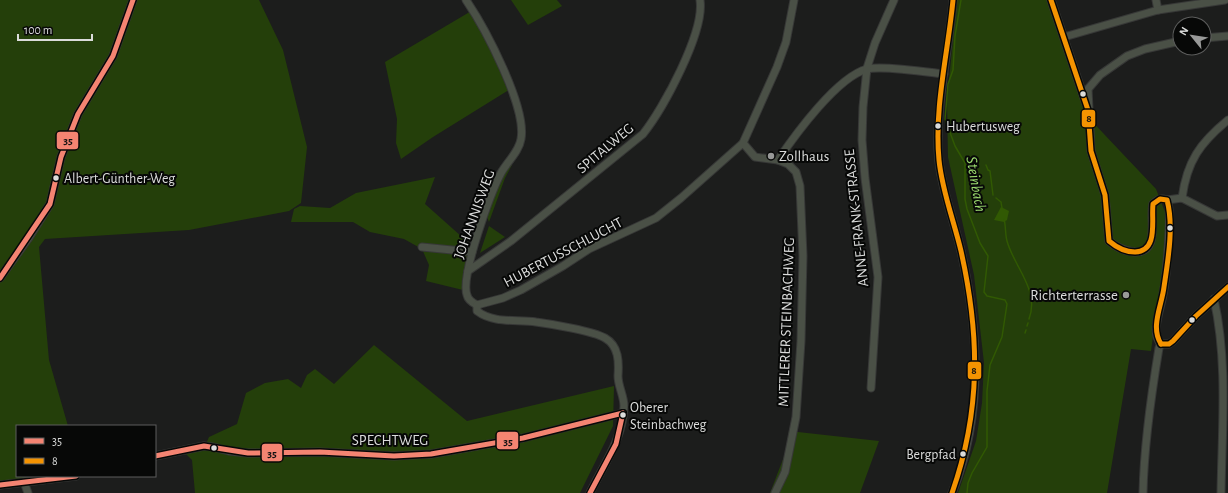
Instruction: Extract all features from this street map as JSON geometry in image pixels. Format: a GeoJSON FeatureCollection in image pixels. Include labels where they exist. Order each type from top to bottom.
{"type":"FeatureCollection","features":[{"type":"Feature","properties":{"kind":"street"},"geometry":{"type":"LineString","coordinates":[[0,278],[28,239],[50,204],[61,157],[78,114],[113,56],[133,0]]}},
{"type":"Feature","properties":{"kind":"street","name":"JOHANNISWEG"},"geometry":{"type":"LineString","coordinates":[[466,0],[512,88],[521,130],[521,139],[518,148],[496,185],[472,252],[468,271],[467,295],[470,300],[477,305]]}},
{"type":"Feature","properties":{"kind":"street","name":"SPITALWEG"},"geometry":{"type":"LineString","coordinates":[[468,271],[511,241],[643,134],[657,113],[688,54],[698,22],[700,0]]}},
{"type":"Feature","properties":{"kind":"street"},"geometry":{"type":"LineString","coordinates":[[794,0],[786,42],[777,67],[743,143],[755,157],[778,160],[798,131],[828,96],[852,77],[868,68],[889,68],[944,74]]}},
{"type":"Feature","properties":{"kind":"street"},"geometry":{"type":"LineString","coordinates":[[868,68],[880,29],[894,0]]}},
{"type":"Feature","properties":{"kind":"street"},"geometry":{"type":"LineString","coordinates":[[952,493],[965,456],[971,432],[976,381],[971,313],[961,253],[941,172],[939,156],[940,112],[953,0]]}},
{"type":"Feature","properties":{"kind":"street"},"geometry":{"type":"LineString","coordinates":[[1051,0],[1081,93],[1088,110]]}},
{"type":"Feature","properties":{"kind":"street"},"geometry":{"type":"LineString","coordinates":[[1156,0],[1158,10]]}},
{"type":"Feature","properties":{"kind":"street"},"geometry":{"type":"LineString","coordinates":[[1064,37],[1158,10],[1225,0]]}},
{"type":"Feature","properties":{"kind":"street"},"geometry":{"type":"LineString","coordinates":[[1212,37],[1228,36]]}},
{"type":"Feature","properties":{"kind":"street"},"geometry":{"type":"LineString","coordinates":[[1172,43],[1145,49],[1127,56],[1111,66],[1091,84],[1088,89],[1091,151],[1105,195],[1109,241],[1116,248],[1133,252],[1142,251],[1148,247],[1153,230],[1152,209],[1153,204],[1157,200],[1182,198],[1217,216],[1228,215]]}},
{"type":"Feature","properties":{"kind":"street","name":"ANNE-FRANK-STRASSE"},"geometry":{"type":"LineString","coordinates":[[868,68],[863,107],[862,140],[865,178],[878,277],[871,388]]}},
{"type":"Feature","properties":{"kind":"street"},"geometry":{"type":"LineString","coordinates":[[1182,198],[1186,172],[1194,158],[1213,133],[1228,120]]}},
{"type":"Feature","properties":{"kind":"street","name":"HUBERTUSSCHLUCHT"},"geometry":{"type":"LineString","coordinates":[[477,305],[503,298],[521,290],[589,249],[656,218],[682,198],[743,143]]}},
{"type":"Feature","properties":{"kind":"street","name":"MITTLERER STEINBACHWEG"},"geometry":{"type":"LineString","coordinates":[[776,493],[785,472],[796,417],[802,327],[803,256],[800,186],[796,172],[788,164],[778,160]]}},
{"type":"Feature","properties":{"kind":"street"},"geometry":{"type":"LineString","coordinates":[[1161,344],[1158,339],[1157,330],[1164,293],[1169,234],[1170,207],[1167,200]]}},
{"type":"Feature","properties":{"kind":"street"},"geometry":{"type":"LineString","coordinates":[[422,248],[472,252]]}},
{"type":"Feature","properties":{"kind":"street"},"geometry":{"type":"LineString","coordinates":[[1161,344],[1169,344],[1173,341],[1214,299],[1228,287]]}},
{"type":"Feature","properties":{"kind":"street"},"geometry":{"type":"LineString","coordinates":[[1214,299],[1222,340],[1225,374],[1225,410],[1221,493]]}},
{"type":"Feature","properties":{"kind":"street"},"geometry":{"type":"LineString","coordinates":[[477,305],[477,312],[491,319],[538,322],[591,333],[605,338],[612,345],[617,354],[619,365],[618,377],[623,399],[623,413],[616,444],[590,493]]}},
{"type":"Feature","properties":{"kind":"street"},"geometry":{"type":"LineString","coordinates":[[1143,493],[1143,473],[1152,394],[1159,348],[1161,344]]}},
{"type":"Feature","properties":{"kind":"street","name":"SPECHTWEG"},"geometry":{"type":"LineString","coordinates":[[156,456],[204,446],[213,446],[228,451],[248,452],[320,452],[394,456],[430,454],[523,438],[623,413]]}},
{"type":"Feature","properties":{"kind":"street"},"geometry":{"type":"LineString","coordinates":[[0,485],[67,477]]}},
{"type":"Feature","properties":{"kind":"street"},"geometry":{"type":"LineString","coordinates":[[24,482],[28,493]]}},
{"type":"Feature","properties":{"kind":"shaded area"},"geometry":{"type":"Polygon","coordinates":[[[0,0],[259,0],[283,50],[307,147],[301,203],[289,211],[189,230],[45,239],[39,247],[49,360],[68,425],[16,425],[16,477],[51,477],[0,483],[0,0]]]}},
{"type":"Feature","properties":{"kind":"shaded area"},"geometry":{"type":"Polygon","coordinates":[[[511,0],[557,0],[562,6],[528,25],[511,0]]]}},
{"type":"Feature","properties":{"kind":"shaded area"},"geometry":{"type":"Polygon","coordinates":[[[957,0],[1048,0],[1086,115],[1156,189],[1169,222],[1151,351],[1131,349],[1107,493],[958,493],[976,441],[982,403],[984,363],[974,275],[948,157],[947,100],[957,0]]]}},
{"type":"Feature","properties":{"kind":"shaded area"},"geometry":{"type":"Polygon","coordinates":[[[473,10],[512,88],[433,137],[401,159],[396,143],[397,119],[385,62],[473,10]]]}},
{"type":"Feature","properties":{"kind":"shaded area"},"geometry":{"type":"Polygon","coordinates":[[[509,163],[512,165],[505,178],[489,222],[486,214],[509,163]]]}},
{"type":"Feature","properties":{"kind":"shaded area"},"geometry":{"type":"Polygon","coordinates":[[[435,177],[425,204],[471,245],[463,290],[426,281],[429,265],[422,249],[404,239],[370,232],[353,222],[291,222],[294,209],[300,206],[330,208],[356,193],[435,177]]]}},
{"type":"Feature","properties":{"kind":"shaded area"},"geometry":{"type":"Polygon","coordinates":[[[1001,207],[1009,211],[1007,220],[1004,222],[994,220],[1001,207]]]}},
{"type":"Feature","properties":{"kind":"shaded area"},"geometry":{"type":"Polygon","coordinates":[[[489,226],[505,237],[480,253],[489,226]]]}},
{"type":"Feature","properties":{"kind":"shaded area"},"geometry":{"type":"Polygon","coordinates":[[[374,345],[467,421],[614,386],[613,426],[580,493],[195,493],[192,460],[184,452],[206,444],[209,437],[237,424],[246,393],[265,383],[288,379],[301,388],[307,375],[315,369],[334,384],[374,345]]]}},
{"type":"Feature","properties":{"kind":"shaded area"},"geometry":{"type":"Polygon","coordinates":[[[789,431],[879,441],[860,493],[770,493],[785,454],[789,431]]]}},
{"type":"Feature","properties":{"kind":"waterway","name":"Steinbach"},"geometry":{"type":"LineString","coordinates":[[961,0],[955,36],[953,70],[948,84],[945,119],[955,146],[965,163],[965,199],[967,209],[980,243],[988,256],[984,292],[987,296],[1005,300],[1007,304],[1002,337],[990,365],[987,391],[987,447],[972,473],[968,483],[967,493]]}},
{"type":"Feature","properties":{"kind":"waterway"},"geometry":{"type":"LineString","coordinates":[[986,165],[990,171],[993,195]]}},
{"type":"Feature","properties":{"kind":"waterway"},"geometry":{"type":"LineString","coordinates":[[996,198],[1001,202],[1002,208]]}},
{"type":"Feature","properties":{"kind":"waterway"},"geometry":{"type":"LineString","coordinates":[[1004,219],[1010,251],[1029,288],[1032,308],[1029,319]]}},
{"type":"Feature","properties":{"kind":"transit line","name":"35"},"geometry":{"type":"LineString","coordinates":[[0,278],[50,204],[61,157],[78,114],[113,56],[133,0]]}},
{"type":"Feature","properties":{"kind":"transit line","name":"8"},"geometry":{"type":"LineString","coordinates":[[952,493],[968,433],[973,403],[974,373],[972,313],[967,282],[961,251],[945,195],[939,160],[938,120],[953,0]]}},
{"type":"Feature","properties":{"kind":"transit line","name":"8"},"geometry":{"type":"LineString","coordinates":[[1051,0],[1088,110],[1091,151],[1105,195],[1109,241],[1128,251],[1135,252],[1143,250],[1151,241],[1153,204],[1160,199],[1167,200],[1170,221],[1170,243],[1163,294],[1157,323],[1158,337],[1161,344]]}},
{"type":"Feature","properties":{"kind":"transit line","name":"8"},"geometry":{"type":"LineString","coordinates":[[1161,344],[1169,344],[1173,341],[1196,316],[1228,287]]}},
{"type":"Feature","properties":{"kind":"transit line","name":"35"},"geometry":{"type":"LineString","coordinates":[[156,456],[204,446],[248,453],[320,452],[394,456],[431,454],[523,438],[623,413]]}},
{"type":"Feature","properties":{"kind":"transit line","name":"35"},"geometry":{"type":"LineString","coordinates":[[590,493],[616,444],[623,413]]}},
{"type":"Feature","properties":{"kind":"transit line","name":"35"},"geometry":{"type":"LineString","coordinates":[[0,485],[68,477]]}},
{"type":"Feature","properties":{"kind":"place","name":"Hubertusweg"},"geometry":{"type":"Point","coordinates":[938,126]}},
{"type":"Feature","properties":{"kind":"place","name":"Zollhaus"},"geometry":{"type":"Point","coordinates":[771,156]}},
{"type":"Feature","properties":{"kind":"place","name":"Albert-Günther-Weg"},"geometry":{"type":"Point","coordinates":[56,178]}},
{"type":"Feature","properties":{"kind":"place","name":"Richterterrasse"},"geometry":{"type":"Point","coordinates":[1126,295]}},
{"type":"Feature","properties":{"kind":"place","name":"Oberer Steinbachweg"},"geometry":{"type":"Point","coordinates":[623,415]}},
{"type":"Feature","properties":{"kind":"place","name":"Bergpfad"},"geometry":{"type":"Point","coordinates":[963,454]}}]}
